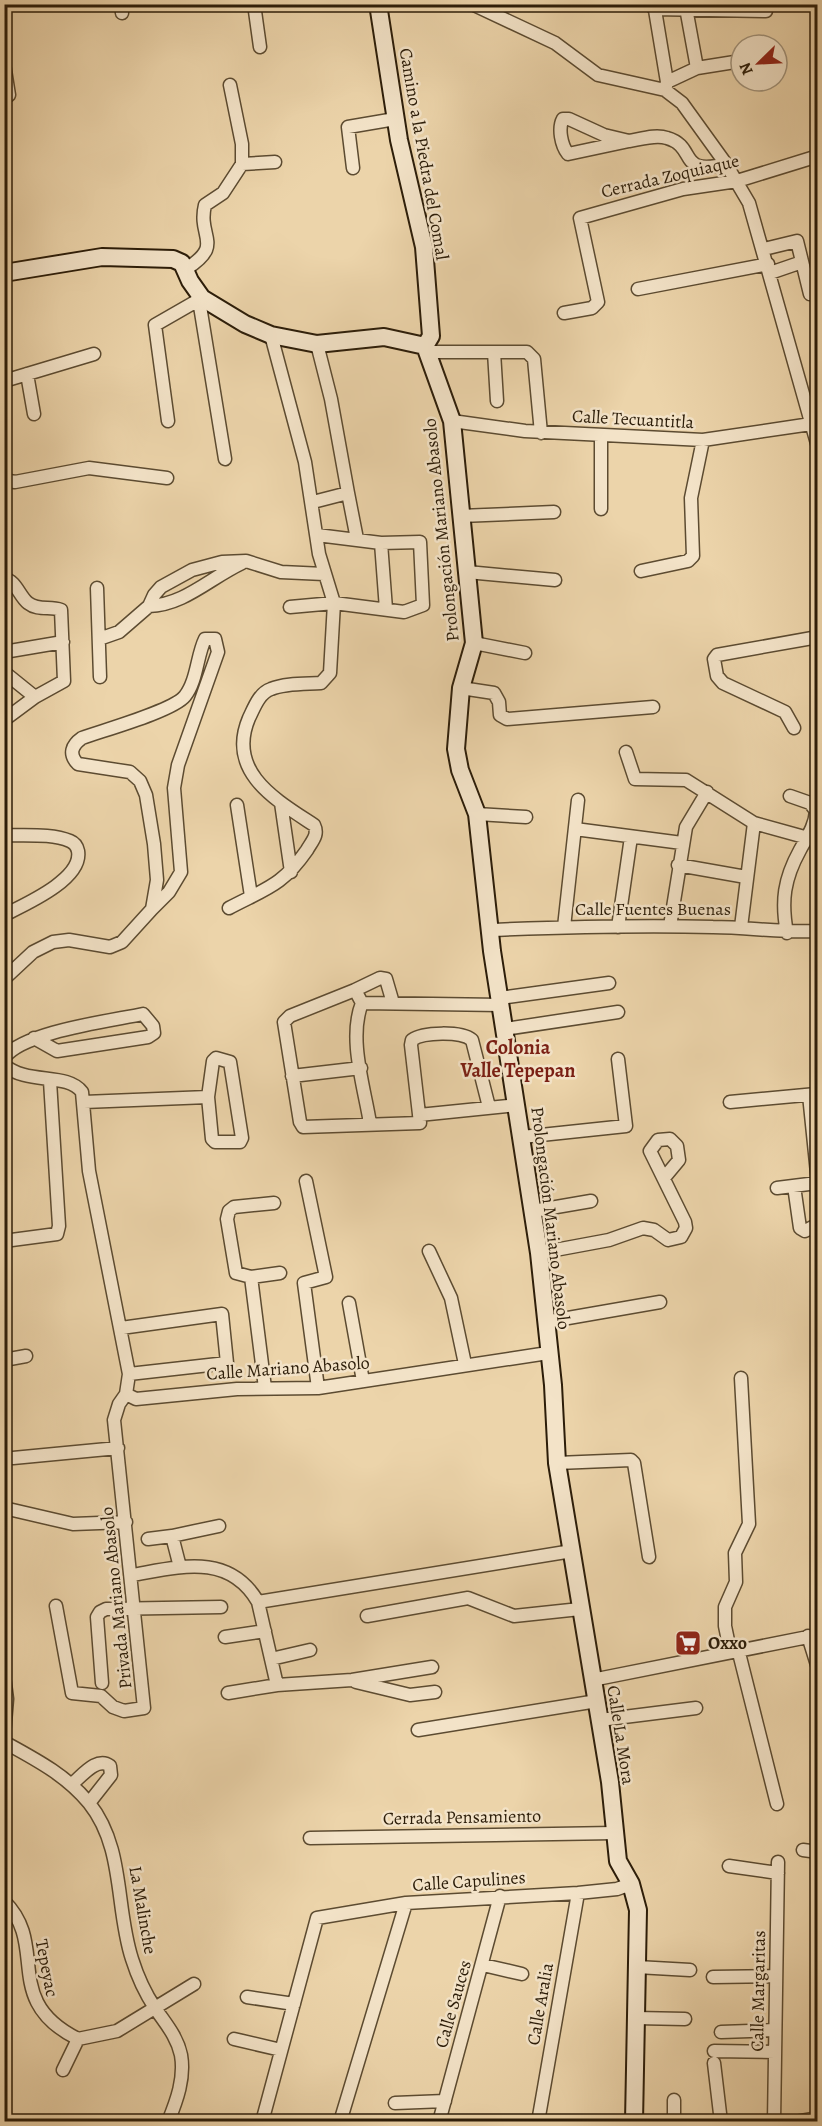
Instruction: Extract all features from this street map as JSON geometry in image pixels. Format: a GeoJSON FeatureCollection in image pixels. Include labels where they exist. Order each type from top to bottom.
{"type":"FeatureCollection","features":[{"type":"Feature","properties":{"kind":"street"},"geometry":{"type":"LineString","coordinates":[[254,4],[260,47]]}},
{"type":"Feature","properties":{"kind":"street","name":"Camino a la Piedra del Comal"},"geometry":{"type":"LineString","coordinates":[[378,4],[395,119],[424,248],[431,336],[427,349]]}},
{"type":"Feature","properties":{"kind":"street"},"geometry":{"type":"LineString","coordinates":[[472,4],[555,43],[598,75],[666,86],[697,68],[729,63]]}},
{"type":"Feature","properties":{"kind":"street"},"geometry":{"type":"LineString","coordinates":[[766,12],[654,7],[666,86],[682,103],[726,164],[749,203],[764,249],[818,447]]}},
{"type":"Feature","properties":{"kind":"street"},"geometry":{"type":"LineString","coordinates":[[687,8],[697,68]]}},
{"type":"Feature","properties":{"kind":"street"},"geometry":{"type":"LineString","coordinates":[[4,64],[9,95],[4,95]]}},
{"type":"Feature","properties":{"kind":"street"},"geometry":{"type":"LineString","coordinates":[[186,268],[203,258],[207,251],[205,205],[223,193],[242,164],[242,144],[230,85]]}},
{"type":"Feature","properties":{"kind":"street"},"geometry":{"type":"LineString","coordinates":[[353,168],[348,127],[395,119]]}},
{"type":"Feature","properties":{"kind":"street"},"geometry":{"type":"LineString","coordinates":[[629,141],[604,135],[569,119],[560,122],[564,148],[568,153],[663,137],[677,144],[694,165],[708,168],[726,164]]}},
{"type":"Feature","properties":{"kind":"street","name":"Cerrada Zoquiaque"},"geometry":{"type":"LineString","coordinates":[[564,313],[592,308],[598,302],[580,218],[683,189],[737,180],[818,156]]}},
{"type":"Feature","properties":{"kind":"street"},"geometry":{"type":"LineString","coordinates":[[242,164],[275,162]]}},
{"type":"Feature","properties":{"kind":"street"},"geometry":{"type":"LineString","coordinates":[[764,249],[797,241],[810,294]]}},
{"type":"Feature","properties":{"kind":"street"},"geometry":{"type":"LineString","coordinates":[[4,273],[102,257],[174,259],[186,268],[189,281],[200,299],[225,459]]}},
{"type":"Feature","properties":{"kind":"street"},"geometry":{"type":"LineString","coordinates":[[638,289],[802,262]]}},
{"type":"Feature","properties":{"kind":"street"},"geometry":{"type":"LineString","coordinates":[[168,421],[154,330],[159,322],[200,299]]}},
{"type":"Feature","properties":{"kind":"street"},"geometry":{"type":"LineString","coordinates":[[200,299],[245,324],[271,335],[317,344],[384,337],[427,349],[527,352],[534,359],[541,433]]}},
{"type":"Feature","properties":{"kind":"street"},"geometry":{"type":"LineString","coordinates":[[229,908],[280,882],[291,872],[315,837],[317,830],[314,825],[259,785],[243,747],[242,735],[258,700],[271,688],[321,682],[330,672],[334,603],[324,574],[305,462],[271,335]]}},
{"type":"Feature","properties":{"kind":"street"},"geometry":{"type":"LineString","coordinates":[[317,344],[331,399],[357,539]]}},
{"type":"Feature","properties":{"kind":"street","name":"Prolongación Mariano Abasolo"},"geometry":{"type":"LineString","coordinates":[[427,349],[452,422],[474,643],[461,688],[456,749],[460,770],[477,814],[489,930],[539,1253],[548,1353]]}},
{"type":"Feature","properties":{"kind":"street"},"geometry":{"type":"LineString","coordinates":[[494,352],[497,401]]}},
{"type":"Feature","properties":{"kind":"street"},"geometry":{"type":"LineString","coordinates":[[4,381],[94,354]]}},
{"type":"Feature","properties":{"kind":"street"},"geometry":{"type":"LineString","coordinates":[[27,374],[34,414]]}},
{"type":"Feature","properties":{"kind":"street","name":"Calle Tecuantitla"},"geometry":{"type":"LineString","coordinates":[[452,422],[541,433],[703,440],[811,424]]}},
{"type":"Feature","properties":{"kind":"street"},"geometry":{"type":"LineString","coordinates":[[601,509],[602,435]]}},
{"type":"Feature","properties":{"kind":"street"},"geometry":{"type":"LineString","coordinates":[[641,571],[688,561],[693,556],[691,498],[703,440]]}},
{"type":"Feature","properties":{"kind":"street"},"geometry":{"type":"LineString","coordinates":[[4,480],[15,482],[89,468],[167,478]]}},
{"type":"Feature","properties":{"kind":"street"},"geometry":{"type":"LineString","coordinates":[[313,502],[348,493]]}},
{"type":"Feature","properties":{"kind":"street"},"geometry":{"type":"LineString","coordinates":[[461,516],[554,512]]}},
{"type":"Feature","properties":{"kind":"street"},"geometry":{"type":"LineString","coordinates":[[290,607],[334,603],[404,612],[423,605],[420,542],[381,543],[317,535]]}},
{"type":"Feature","properties":{"kind":"street"},"geometry":{"type":"LineString","coordinates":[[381,543],[386,609]]}},
{"type":"Feature","properties":{"kind":"street"},"geometry":{"type":"LineString","coordinates":[[99,639],[119,632],[149,606],[154,595],[177,577],[222,562],[246,561],[281,572],[324,574]]}},
{"type":"Feature","properties":{"kind":"street"},"geometry":{"type":"LineString","coordinates":[[149,606],[165,605],[182,598],[222,572],[246,561]]}},
{"type":"Feature","properties":{"kind":"street"},"geometry":{"type":"LineString","coordinates":[[467,572],[555,580]]}},
{"type":"Feature","properties":{"kind":"street"},"geometry":{"type":"LineString","coordinates":[[4,579],[14,584],[28,603],[37,608],[61,610],[64,681],[35,697],[4,720]]}},
{"type":"Feature","properties":{"kind":"street"},"geometry":{"type":"LineString","coordinates":[[97,588],[100,677]]}},
{"type":"Feature","properties":{"kind":"street"},"geometry":{"type":"LineString","coordinates":[[794,729],[785,712],[723,683],[717,676],[714,659],[717,654],[818,637]]}},
{"type":"Feature","properties":{"kind":"street"},"geometry":{"type":"LineString","coordinates":[[4,979],[33,952],[53,942],[69,940],[110,947],[122,942],[177,882],[181,872],[174,788],[178,765],[218,652],[215,639],[205,639],[202,653],[185,696],[151,715],[82,738],[74,743],[72,751],[73,759],[78,764],[130,772],[140,781],[146,795],[154,844],[157,880],[152,909]]}},
{"type":"Feature","properties":{"kind":"street"},"geometry":{"type":"LineString","coordinates":[[4,652],[63,642]]}},
{"type":"Feature","properties":{"kind":"street"},"geometry":{"type":"LineString","coordinates":[[474,643],[525,653]]}},
{"type":"Feature","properties":{"kind":"street"},"geometry":{"type":"LineString","coordinates":[[4,672],[35,697]]}},
{"type":"Feature","properties":{"kind":"street"},"geometry":{"type":"LineString","coordinates":[[461,688],[494,693],[499,702],[500,714],[507,719],[653,706]]}},
{"type":"Feature","properties":{"kind":"street"},"geometry":{"type":"LineString","coordinates":[[627,752],[635,779],[686,780],[753,823],[808,838]]}},
{"type":"Feature","properties":{"kind":"street"},"geometry":{"type":"LineString","coordinates":[[670,926],[686,826],[707,792]]}},
{"type":"Feature","properties":{"kind":"street"},"geometry":{"type":"LineString","coordinates":[[788,933],[783,898],[785,881],[808,838],[816,811],[810,804],[790,796]]}},
{"type":"Feature","properties":{"kind":"street"},"geometry":{"type":"LineString","coordinates":[[564,927],[578,800]]}},
{"type":"Feature","properties":{"kind":"street"},"geometry":{"type":"LineString","coordinates":[[281,803],[291,872]]}},
{"type":"Feature","properties":{"kind":"street"},"geometry":{"type":"LineString","coordinates":[[237,805],[251,896]]}},
{"type":"Feature","properties":{"kind":"street"},"geometry":{"type":"LineString","coordinates":[[477,814],[526,817]]}},
{"type":"Feature","properties":{"kind":"street"},"geometry":{"type":"LineString","coordinates":[[741,927],[753,823]]}},
{"type":"Feature","properties":{"kind":"street"},"geometry":{"type":"LineString","coordinates":[[575,829],[682,843]]}},
{"type":"Feature","properties":{"kind":"street"},"geometry":{"type":"LineString","coordinates":[[4,835],[59,838],[73,842],[78,847],[79,859],[75,869],[67,877],[4,915]]}},
{"type":"Feature","properties":{"kind":"street"},"geometry":{"type":"LineString","coordinates":[[618,927],[631,837]]}},
{"type":"Feature","properties":{"kind":"street"},"geometry":{"type":"LineString","coordinates":[[678,865],[746,877]]}},
{"type":"Feature","properties":{"kind":"street","name":"Calle Fuentes Buenas"},"geometry":{"type":"LineString","coordinates":[[489,930],[670,926],[741,927],[788,933],[818,931]]}},
{"type":"Feature","properties":{"kind":"street"},"geometry":{"type":"LineString","coordinates":[[393,1003],[386,979],[380,978],[290,1016],[284,1022],[300,1122],[303,1127],[420,1123],[411,1045],[412,1040],[420,1036],[460,1035],[472,1040],[489,1107]]}},
{"type":"Feature","properties":{"kind":"street"},"geometry":{"type":"LineString","coordinates":[[362,1003],[501,1001],[609,983]]}},
{"type":"Feature","properties":{"kind":"street"},"geometry":{"type":"LineString","coordinates":[[355,990],[362,1003]]}},
{"type":"Feature","properties":{"kind":"street"},"geometry":{"type":"LineString","coordinates":[[362,1003],[356,1016],[370,1123]]}},
{"type":"Feature","properties":{"kind":"street"},"geometry":{"type":"LineString","coordinates":[[505,1029],[618,1012]]}},
{"type":"Feature","properties":{"kind":"street"},"geometry":{"type":"LineString","coordinates":[[4,1058],[11,1049],[34,1038],[142,1014],[153,1026],[154,1033],[148,1037],[57,1051],[34,1038]]}},
{"type":"Feature","properties":{"kind":"street"},"geometry":{"type":"LineString","coordinates":[[216,1058],[230,1062],[243,1138],[240,1142],[215,1142],[212,1139],[208,1097],[213,1061],[216,1058]]}},
{"type":"Feature","properties":{"kind":"street"},"geometry":{"type":"LineString","coordinates":[[522,1137],[626,1126],[618,1059]]}},
{"type":"Feature","properties":{"kind":"street"},"geometry":{"type":"LineString","coordinates":[[4,1065],[12,1072],[50,1081],[69,1082],[77,1085],[82,1092],[89,1171],[121,1328],[131,1396]]}},
{"type":"Feature","properties":{"kind":"street"},"geometry":{"type":"LineString","coordinates":[[292,1076],[361,1068]]}},
{"type":"Feature","properties":{"kind":"street"},"geometry":{"type":"LineString","coordinates":[[4,1241],[49,1237],[57,1234],[59,1226],[50,1081]]}},
{"type":"Feature","properties":{"kind":"street"},"geometry":{"type":"LineString","coordinates":[[730,1102],[813,1095],[818,1183],[777,1188]]}},
{"type":"Feature","properties":{"kind":"street"},"geometry":{"type":"LineString","coordinates":[[84,1102],[208,1097]]}},
{"type":"Feature","properties":{"kind":"street"},"geometry":{"type":"LineString","coordinates":[[419,1115],[517,1105]]}},
{"type":"Feature","properties":{"kind":"street"},"geometry":{"type":"LineString","coordinates":[[539,1253],[609,1240],[643,1228],[654,1230],[668,1240],[681,1237],[686,1228],[685,1222],[664,1178]]}},
{"type":"Feature","properties":{"kind":"street"},"geometry":{"type":"LineString","coordinates":[[306,1181],[326,1277],[304,1283],[318,1388]]}},
{"type":"Feature","properties":{"kind":"street"},"geometry":{"type":"LineString","coordinates":[[794,1186],[800,1227],[805,1231],[818,1224]]}},
{"type":"Feature","properties":{"kind":"street"},"geometry":{"type":"LineString","coordinates":[[533,1211],[591,1201]]}},
{"type":"Feature","properties":{"kind":"street"},"geometry":{"type":"LineString","coordinates":[[274,1203],[234,1207],[229,1211],[232,1263],[239,1276],[280,1273]]}},
{"type":"Feature","properties":{"kind":"street"},"geometry":{"type":"LineString","coordinates":[[429,1251],[451,1298],[465,1364]]}},
{"type":"Feature","properties":{"kind":"street"},"geometry":{"type":"LineString","coordinates":[[251,1276],[265,1388]]}},
{"type":"Feature","properties":{"kind":"street"},"geometry":{"type":"LineString","coordinates":[[545,1322],[660,1302]]}},
{"type":"Feature","properties":{"kind":"street"},"geometry":{"type":"LineString","coordinates":[[349,1303],[363,1381]]}},
{"type":"Feature","properties":{"kind":"street"},"geometry":{"type":"LineString","coordinates":[[121,1328],[222,1314],[227,1363],[129,1374]]}},
{"type":"Feature","properties":{"kind":"street","name":"Calle Mariano Abasolo"},"geometry":{"type":"LineString","coordinates":[[131,1396],[265,1388],[318,1388],[548,1353]]}},
{"type":"Feature","properties":{"kind":"street","name":"Calle La Mora"},"geometry":{"type":"LineString","coordinates":[[548,1353],[553,1385],[557,1463],[600,1720],[618,1861],[631,1884],[638,1910],[634,2121]]}},
{"type":"Feature","properties":{"kind":"street"},"geometry":{"type":"LineString","coordinates":[[4,1360],[26,1356]]}},
{"type":"Feature","properties":{"kind":"street"},"geometry":{"type":"LineString","coordinates":[[741,1378],[749,1524],[735,1553],[736,1582],[725,1607],[725,1626],[734,1650],[777,1804]]}},
{"type":"Feature","properties":{"kind":"street","name":"Privada Mariano Abasolo"},"geometry":{"type":"LineString","coordinates":[[56,1606],[72,1693],[101,1696],[113,1707],[124,1711],[144,1708],[132,1575],[114,1420],[118,1404],[131,1396]]}},
{"type":"Feature","properties":{"kind":"street"},"geometry":{"type":"LineString","coordinates":[[13,1458],[118,1448]]}},
{"type":"Feature","properties":{"kind":"street"},"geometry":{"type":"LineString","coordinates":[[557,1463],[631,1460],[634,1463],[649,1557]]}},
{"type":"Feature","properties":{"kind":"street"},"geometry":{"type":"LineString","coordinates":[[4,1508],[73,1524],[126,1522]]}},
{"type":"Feature","properties":{"kind":"street"},"geometry":{"type":"LineString","coordinates":[[148,1539],[219,1526]]}},
{"type":"Feature","properties":{"kind":"street"},"geometry":{"type":"LineString","coordinates":[[172,1536],[180,1567]]}},
{"type":"Feature","properties":{"kind":"street"},"geometry":{"type":"LineString","coordinates":[[258,1602],[572,1551]]}},
{"type":"Feature","properties":{"kind":"street"},"geometry":{"type":"LineString","coordinates":[[132,1575],[180,1567],[216,1567],[236,1575],[250,1588],[258,1602],[277,1685]]}},
{"type":"Feature","properties":{"kind":"street"},"geometry":{"type":"LineString","coordinates":[[367,1616],[468,1598],[514,1616],[580,1609]]}},
{"type":"Feature","properties":{"kind":"street"},"geometry":{"type":"LineString","coordinates":[[102,1683],[97,1617],[100,1612],[106,1609],[135,1608],[221,1608]]}},
{"type":"Feature","properties":{"kind":"street"},"geometry":{"type":"LineString","coordinates":[[225,1637],[265,1631]]}},
{"type":"Feature","properties":{"kind":"street"},"geometry":{"type":"LineString","coordinates":[[592,1680],[813,1636],[818,1668]]}},
{"type":"Feature","properties":{"kind":"street"},"geometry":{"type":"LineString","coordinates":[[271,1659],[310,1650]]}},
{"type":"Feature","properties":{"kind":"street"},"geometry":{"type":"LineString","coordinates":[[228,1693],[277,1685],[352,1680],[432,1667]]}},
{"type":"Feature","properties":{"kind":"street"},"geometry":{"type":"LineString","coordinates":[[4,1676],[7,1699],[4,1735]]}},
{"type":"Feature","properties":{"kind":"street"},"geometry":{"type":"LineString","coordinates":[[352,1680],[410,1695],[435,1692]]}},
{"type":"Feature","properties":{"kind":"street"},"geometry":{"type":"LineString","coordinates":[[418,1730],[597,1701]]}},
{"type":"Feature","properties":{"kind":"street"},"geometry":{"type":"LineString","coordinates":[[600,1720],[696,1708]]}},
{"type":"Feature","properties":{"kind":"street","name":"La Malinche"},"geometry":{"type":"LineString","coordinates":[[4,1742],[47,1766],[72,1784],[89,1803],[111,1845],[117,1866],[123,1920],[131,1958],[154,2007],[172,2030],[180,2054],[182,2074],[177,2098],[168,2121]]}},
{"type":"Feature","properties":{"kind":"street"},"geometry":{"type":"LineString","coordinates":[[72,1784],[98,1763],[105,1762],[110,1766],[111,1775],[89,1803]]}},
{"type":"Feature","properties":{"kind":"street","name":"Cerrada Pensamiento"},"geometry":{"type":"LineString","coordinates":[[310,1838],[614,1833]]}},
{"type":"Feature","properties":{"kind":"street"},"geometry":{"type":"LineString","coordinates":[[803,1850],[818,1852]]}},
{"type":"Feature","properties":{"kind":"street","name":"Calle Margaritas"},"geometry":{"type":"LineString","coordinates":[[729,1866],[778,1868],[774,2121]]}},
{"type":"Feature","properties":{"kind":"street","name":"Calle Capulines"},"geometry":{"type":"LineString","coordinates":[[294,2004],[317,1918],[406,1903],[578,1893],[617,1889],[631,1884]]}},
{"type":"Feature","properties":{"kind":"street","name":"Calle Aralia"},"geometry":{"type":"LineString","coordinates":[[538,2121],[578,1893]]}},
{"type":"Feature","properties":{"kind":"street","name":"Calle Sauces"},"geometry":{"type":"LineString","coordinates":[[439,2121],[500,1896]]}},
{"type":"Feature","properties":{"kind":"street","name":"Tepeyac"},"geometry":{"type":"LineString","coordinates":[[4,1901],[16,1918],[22,1937],[31,2000],[51,2024],[78,2039]]}},
{"type":"Feature","properties":{"kind":"street"},"geometry":{"type":"LineString","coordinates":[[340,2121],[406,1903]]}},
{"type":"Feature","properties":{"kind":"street"},"geometry":{"type":"LineString","coordinates":[[483,1965],[522,1974]]}},
{"type":"Feature","properties":{"kind":"street"},"geometry":{"type":"LineString","coordinates":[[637,1967],[690,1970]]}},
{"type":"Feature","properties":{"kind":"street"},"geometry":{"type":"LineString","coordinates":[[713,1977],[775,1976]]}},
{"type":"Feature","properties":{"kind":"street"},"geometry":{"type":"LineString","coordinates":[[63,2070],[78,2039],[117,2031],[194,1984]]}},
{"type":"Feature","properties":{"kind":"street"},"geometry":{"type":"LineString","coordinates":[[247,1997],[294,2004],[262,2121]]}},
{"type":"Feature","properties":{"kind":"street"},"geometry":{"type":"LineString","coordinates":[[636,2018],[685,2019]]}},
{"type":"Feature","properties":{"kind":"street"},"geometry":{"type":"LineString","coordinates":[[721,2032],[774,2030]]}},
{"type":"Feature","properties":{"kind":"street"},"geometry":{"type":"LineString","coordinates":[[234,2039],[281,2050]]}},
{"type":"Feature","properties":{"kind":"street"},"geometry":{"type":"LineString","coordinates":[[721,2121],[714,2057],[775,2052]]}},
{"type":"Feature","properties":{"kind":"street"},"geometry":{"type":"LineString","coordinates":[[674,2100],[674,2121]]}},
{"type":"Feature","properties":{"kind":"street"},"geometry":{"type":"LineString","coordinates":[[395,2103],[445,2101]]}},
{"type":"Feature","properties":{"kind":"street"},"geometry":{"type":"LineString","coordinates":[[796,2121],[818,2118]]}},
{"type":"Feature","properties":{"kind":"place","name":"Oxxo"},"geometry":{"type":"Point","coordinates":[688,1643]}},
{"type":"Feature","properties":{"kind":"district","name":"Colonia Valle Tepepan"},"geometry":{"type":"Point","coordinates":[518,1058]}}]}
